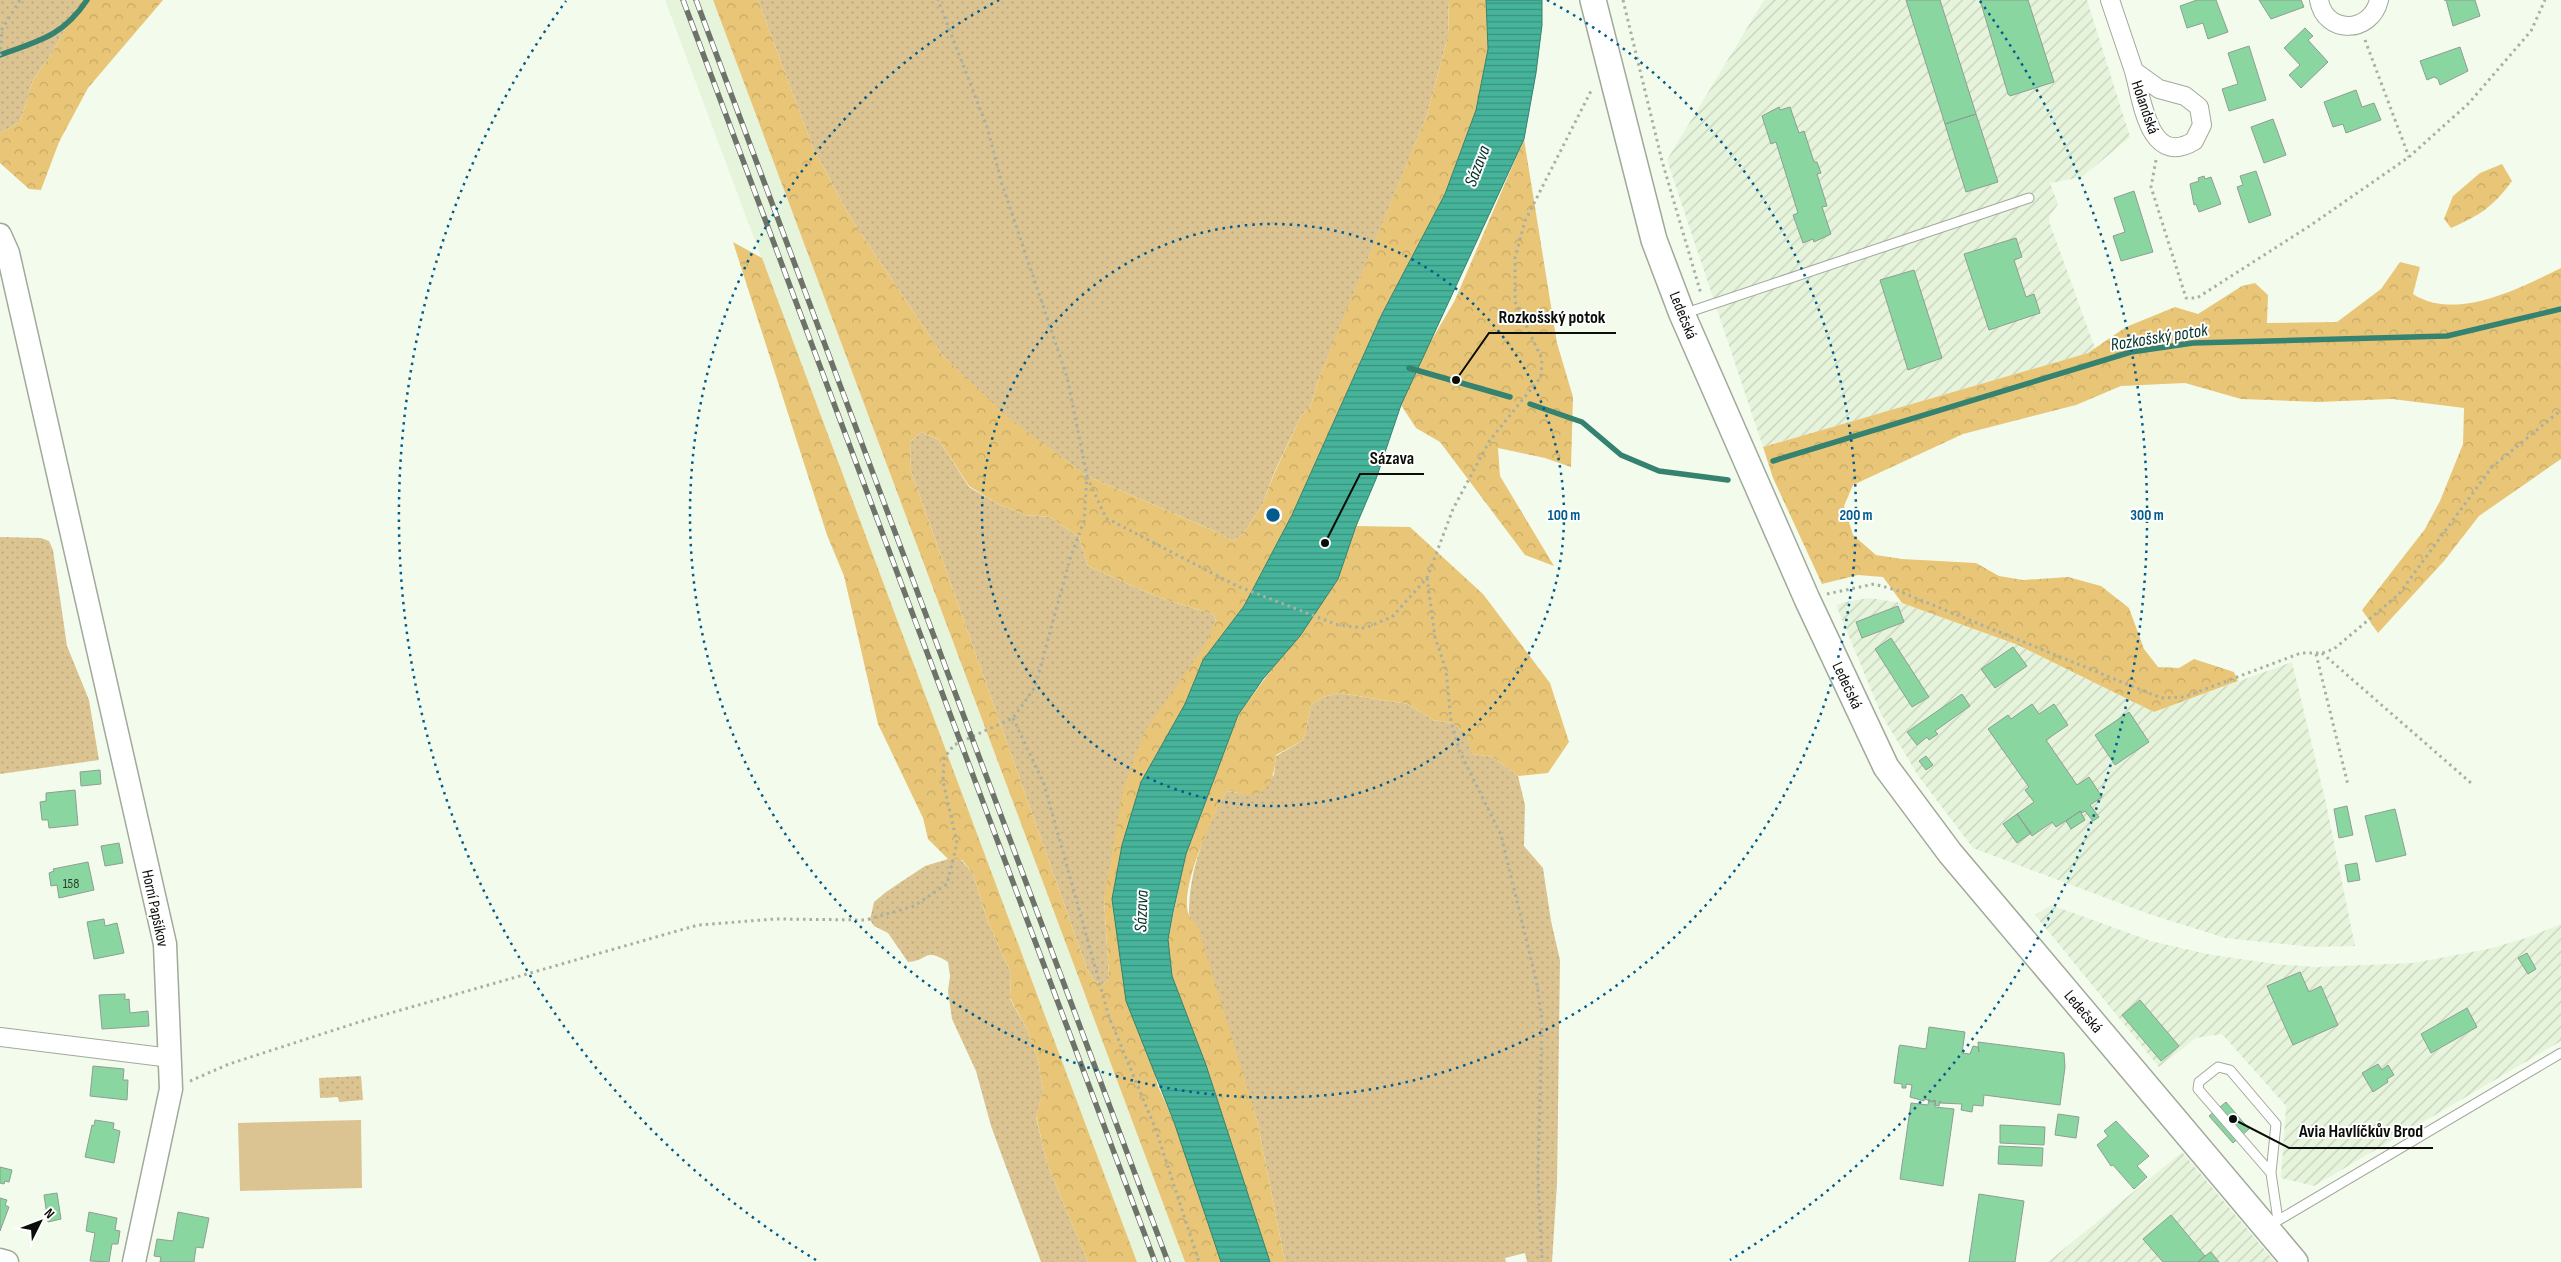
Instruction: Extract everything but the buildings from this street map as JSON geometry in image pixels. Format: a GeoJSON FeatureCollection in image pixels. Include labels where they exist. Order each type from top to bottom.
{"type":"FeatureCollection","features":[{"type":"Feature","properties":{"kind":"main road","name":"Ledečská"},"geometry":{"type":"LineString","coordinates":[[1593,0],[1654,240],[1694,310],[1807,599],[1886,767],[1950,853],[2272,1224],[2295,1262]]}},
{"type":"Feature","properties":{"kind":"street","name":"Holandská"},"geometry":{"type":"LineString","coordinates":[[2110,0],[2134,71],[2151,130],[2160,142],[2177,148],[2194,141],[2200,134],[2202,116],[2193,100],[2159,89],[2134,71]]}},
{"type":"Feature","properties":{"kind":"street"},"geometry":{"type":"LineString","coordinates":[[2319,0],[2322,10],[2330,20],[2342,26],[2359,25],[2371,17],[2378,0]]}},
{"type":"Feature","properties":{"kind":"street","name":"Horní Papšíkov"},"geometry":{"type":"LineString","coordinates":[[0,235],[8,254],[165,944],[171,1089],[134,1262]]}},
{"type":"Feature","properties":{"kind":"street"},"geometry":{"type":"LineString","coordinates":[[0,1037],[171,1058]]}},
{"type":"Feature","properties":{"kind":"street"},"geometry":{"type":"LineString","coordinates":[[0,1260],[7,1262]]}},
{"type":"Feature","properties":{"kind":"lane"},"geometry":{"type":"LineString","coordinates":[[1694,310],[2029,198]]}},
{"type":"Feature","properties":{"kind":"lane"},"geometry":{"type":"LineString","coordinates":[[2271,1173],[2198,1089],[2199,1082],[2218,1067],[2230,1070],[2276,1124],[2271,1173],[2272,1224],[2561,1053]]}},
{"type":"Feature","properties":{"kind":"path"},"geometry":{"type":"LineString","coordinates":[[0,56],[2,29],[20,0]]}},
{"type":"Feature","properties":{"kind":"path"},"geometry":{"type":"LineString","coordinates":[[171,1089],[229,1064],[359,1022],[698,926],[775,919],[866,920],[914,906],[946,884],[957,843],[943,781],[944,758],[954,745],[1013,718],[1035,687],[1070,559],[1084,521],[1086,476],[1067,377],[1002,184],[987,128],[938,0]]}},
{"type":"Feature","properties":{"kind":"path"},"geometry":{"type":"LineString","coordinates":[[1623,0],[1662,161],[1694,310]]}},
{"type":"Feature","properties":{"kind":"path"},"geometry":{"type":"LineString","coordinates":[[2160,142],[2151,187],[2186,298],[2197,298],[2311,225],[2409,157],[2469,103],[2531,31],[2545,0]]}},
{"type":"Feature","properties":{"kind":"path"},"geometry":{"type":"LineString","coordinates":[[2359,25],[2409,157]]}},
{"type":"Feature","properties":{"kind":"path"},"geometry":{"type":"LineString","coordinates":[[1086,476],[1106,518],[1237,586],[1338,625],[1365,628],[1392,617],[1427,578],[1453,508],[1490,440],[1540,377],[1542,359],[1515,302],[1515,258],[1525,221],[1608,59]]}},
{"type":"Feature","properties":{"kind":"path"},"geometry":{"type":"LineString","coordinates":[[1807,599],[1874,584],[1896,590],[2161,698],[2184,697],[2301,653],[2316,654],[2334,648],[2400,594],[2492,466],[2561,410]]}},
{"type":"Feature","properties":{"kind":"path"},"geometry":{"type":"LineString","coordinates":[[1427,578],[1435,637],[1446,670],[1451,722],[1460,752],[1501,835],[1538,984],[1542,1022],[1538,1176],[1542,1262]]}},
{"type":"Feature","properties":{"kind":"path"},"geometry":{"type":"LineString","coordinates":[[2322,653],[2471,783]]}},
{"type":"Feature","properties":{"kind":"path"},"geometry":{"type":"LineString","coordinates":[[2316,654],[2348,785]]}},
{"type":"Feature","properties":{"kind":"path"},"geometry":{"type":"LineString","coordinates":[[1013,718],[1044,784],[1109,1018],[1156,1130],[1199,1262]]}},
{"type":"Feature","properties":{"kind":"shaded area"},"geometry":{"type":"Polygon","coordinates":[[[0,0],[81,0],[51,55],[33,80],[20,122],[0,133],[0,0]]]}},
{"type":"Feature","properties":{"kind":"shaded area"},"geometry":{"type":"Polygon","coordinates":[[[665,0],[713,0],[1185,1262],[1137,1262],[665,0]]]}},
{"type":"Feature","properties":{"kind":"shaded area"},"geometry":{"type":"Polygon","coordinates":[[[758,0],[1449,0],[1448,36],[1427,115],[1317,383],[1311,405],[1301,416],[1274,473],[1262,506],[1243,534],[1233,541],[1212,530],[1087,476],[1009,419],[943,356],[850,217],[813,148],[758,0]]]}},
{"type":"Feature","properties":{"kind":"shaded area"},"geometry":{"type":"Polygon","coordinates":[[[1764,0],[2087,0],[2130,137],[2082,177],[2050,183],[2058,204],[2049,217],[2095,348],[2088,353],[1763,447],[1667,160],[1764,0]]]}},
{"type":"Feature","properties":{"kind":"shaded area"},"geometry":{"type":"Polygon","coordinates":[[[921,432],[939,440],[969,487],[996,503],[1025,515],[1050,517],[1079,537],[1088,566],[1160,598],[1213,614],[1216,620],[1104,898],[1109,979],[1102,985],[1093,980],[1087,969],[911,471],[910,442],[921,432]]]}},
{"type":"Feature","properties":{"kind":"shaded area"},"geometry":{"type":"Polygon","coordinates":[[[0,537],[41,538],[49,541],[53,550],[67,646],[89,700],[99,760],[0,774],[0,537]]]}},
{"type":"Feature","properties":{"kind":"shaded area"},"geometry":{"type":"Polygon","coordinates":[[[1870,598],[1902,603],[2018,645],[2154,712],[2292,662],[2326,803],[2355,946],[2312,947],[2225,938],[2149,914],[1973,848],[1919,777],[1881,714],[1836,605],[1870,598]]]}},
{"type":"Feature","properties":{"kind":"shaded area"},"geometry":{"type":"Polygon","coordinates":[[[1339,693],[1408,704],[1433,720],[1452,723],[1466,734],[1473,754],[1493,757],[1518,776],[1525,805],[1524,846],[1543,868],[1551,921],[1560,960],[1557,1184],[1552,1262],[1527,1262],[1525,1253],[1505,1258],[1506,1262],[1285,1262],[1257,1120],[1189,914],[1190,898],[1195,866],[1205,835],[1227,791],[1250,795],[1274,775],[1276,756],[1302,741],[1311,705],[1323,697],[1339,693]]]}},
{"type":"Feature","properties":{"kind":"shaded area"},"geometry":{"type":"Polygon","coordinates":[[[948,859],[961,860],[973,874],[988,922],[1011,973],[1010,999],[1028,1031],[1038,1060],[1043,1091],[1036,1117],[1047,1164],[1088,1262],[1041,1262],[991,1126],[976,1071],[952,1019],[948,991],[950,976],[948,962],[930,955],[908,962],[888,933],[874,926],[870,920],[874,902],[886,892],[925,866],[948,859]]]}},
{"type":"Feature","properties":{"kind":"shaded area"},"geometry":{"type":"Polygon","coordinates":[[[2051,905],[2151,941],[2207,954],[2275,964],[2315,967],[2413,963],[2488,949],[2526,938],[2561,924],[2561,1041],[2314,1186],[2281,1178],[2286,1106],[2222,1034],[2196,1038],[2159,1067],[2035,915],[2051,905]]]}},
{"type":"Feature","properties":{"kind":"shaded area"},"geometry":{"type":"Polygon","coordinates":[[[361,1076],[363,1100],[339,1102],[338,1097],[320,1098],[319,1078],[361,1076]]]}},
{"type":"Feature","properties":{"kind":"shaded area"},"geometry":{"type":"Polygon","coordinates":[[[361,1120],[362,1188],[240,1191],[238,1123],[361,1120]]]}},
{"type":"Feature","properties":{"kind":"shaded area"},"geometry":{"type":"Polygon","coordinates":[[[2182,1152],[2275,1262],[2048,1262],[2182,1152]]]}},
{"type":"Feature","properties":{"kind":"green space"},"geometry":{"type":"Polygon","coordinates":[[[81,0],[163,0],[88,88],[59,142],[41,190],[29,189],[0,163],[0,133],[20,122],[33,80],[51,55],[81,0]]]}},
{"type":"Feature","properties":{"kind":"green space"},"geometry":{"type":"Polygon","coordinates":[[[713,0],[758,0],[813,148],[850,217],[943,356],[1009,418],[1087,476],[1212,530],[1233,541],[1243,534],[1262,506],[1274,474],[1301,416],[1311,405],[1317,383],[1337,333],[1427,115],[1448,36],[1449,0],[1486,0],[1488,49],[1476,110],[1445,194],[1382,314],[1292,515],[1244,606],[1203,660],[1185,704],[1141,782],[1122,845],[1157,1084],[1174,1122],[1201,1195],[1221,1262],[1185,1262],[713,0]],[[921,432],[910,442],[911,471],[1087,969],[1093,980],[1102,985],[1109,979],[1104,898],[1123,789],[1145,731],[1205,645],[1216,620],[1213,614],[1160,598],[1088,566],[1079,537],[1050,517],[1025,515],[996,503],[969,486],[939,440],[921,432]]]}},
{"type":"Feature","properties":{"kind":"green space"},"geometry":{"type":"Polygon","coordinates":[[[1524,139],[1557,343],[1573,397],[1571,467],[1545,458],[1498,448],[1500,476],[1554,566],[1525,555],[1440,442],[1416,428],[1401,405],[1421,358],[1455,300],[1524,139]]]}},
{"type":"Feature","properties":{"kind":"green space"},"geometry":{"type":"Polygon","coordinates":[[[2502,164],[2512,181],[2505,190],[2485,209],[2451,228],[2444,219],[2453,196],[2480,173],[2502,164]]]}},
{"type":"Feature","properties":{"kind":"green space"},"geometry":{"type":"Polygon","coordinates":[[[733,242],[762,258],[1137,1262],[1088,1262],[1047,1164],[1036,1116],[1043,1091],[1038,1060],[1028,1031],[1010,998],[1011,973],[988,922],[973,874],[962,860],[948,859],[928,839],[923,818],[878,724],[844,576],[827,535],[733,242]]]}},
{"type":"Feature","properties":{"kind":"green space"},"geometry":{"type":"Polygon","coordinates":[[[2400,262],[2420,267],[2413,294],[2430,302],[2448,305],[2488,299],[2561,268],[2561,459],[2479,516],[2444,561],[2378,633],[2362,610],[2425,529],[2440,501],[2463,444],[2464,408],[2392,399],[2319,402],[2241,399],[2185,383],[2121,386],[2076,405],[1963,434],[1853,485],[1844,506],[1853,535],[1876,555],[1902,559],[1976,563],[1999,576],[2023,580],[2068,577],[2101,586],[2129,608],[2144,649],[2158,667],[2179,668],[2194,659],[2234,672],[2238,681],[2154,712],[2018,645],[1902,603],[1883,577],[1858,575],[1822,584],[1773,478],[1763,447],[2088,353],[2126,327],[2175,307],[2198,314],[2242,286],[2255,283],[2268,295],[2267,323],[2337,322],[2381,289],[2400,262]]]}},
{"type":"Feature","properties":{"kind":"green space"},"geometry":{"type":"Polygon","coordinates":[[[1356,526],[1410,527],[1483,594],[1550,683],[1569,742],[1548,773],[1518,776],[1493,757],[1472,754],[1466,734],[1452,723],[1433,720],[1408,704],[1339,693],[1323,697],[1311,705],[1302,741],[1276,755],[1273,775],[1263,791],[1247,795],[1227,791],[1206,834],[1192,871],[1187,904],[1189,915],[1198,927],[1257,1120],[1285,1262],[1270,1262],[1206,1065],[1172,976],[1168,939],[1186,854],[1238,715],[1338,579],[1356,526]]]}},
{"type":"Feature","properties":{"kind":"water"},"geometry":{"type":"Polygon","coordinates":[[[1486,0],[1542,0],[1542,25],[1536,73],[1524,139],[1401,405],[1376,479],[1356,526],[1338,579],[1300,636],[1263,679],[1238,715],[1186,854],[1173,912],[1168,939],[1172,976],[1206,1065],[1270,1262],[1221,1262],[1174,1122],[1126,1001],[1112,899],[1122,845],[1141,782],[1185,704],[1203,660],[1244,606],[1292,515],[1382,314],[1445,194],[1476,110],[1488,49],[1486,0]]]}},
{"type":"Feature","properties":{"kind":"waterway"},"geometry":{"type":"LineString","coordinates":[[0,55],[38,41],[59,30],[69,22],[87,0]]}},
{"type":"Feature","properties":{"kind":"waterway","name":"Rozkošský potok"},"geometry":{"type":"LineString","coordinates":[[1773,461],[2131,352],[2193,343],[2447,336],[2561,309]]}},
{"type":"Feature","properties":{"kind":"waterway","name":"Rozkošský potok"},"geometry":{"type":"LineString","coordinates":[[1409,368],[1510,397]]}},
{"type":"Feature","properties":{"kind":"waterway","name":"Rozkošský potok"},"geometry":{"type":"LineString","coordinates":[[1530,404],[1582,422],[1621,455],[1659,471],[1728,480]]}},
{"type":"Feature","properties":{"kind":"railway"},"geometry":{"type":"LineString","coordinates":[[683,0],[1155,1262]]}},
{"type":"Feature","properties":{"kind":"railway"},"geometry":{"type":"LineString","coordinates":[[696,0],[1168,1262]]}},
{"type":"Feature","properties":{"kind":"place","name":"Rozkošský potok"},"geometry":{"type":"Point","coordinates":[1456,380]}},
{"type":"Feature","properties":{"kind":"place","name":"Sázava"},"geometry":{"type":"Point","coordinates":[1325,543]}},
{"type":"Feature","properties":{"kind":"place","name":"Avia Havlíčkův Brod"},"geometry":{"type":"Point","coordinates":[2233,1119]}}]}
